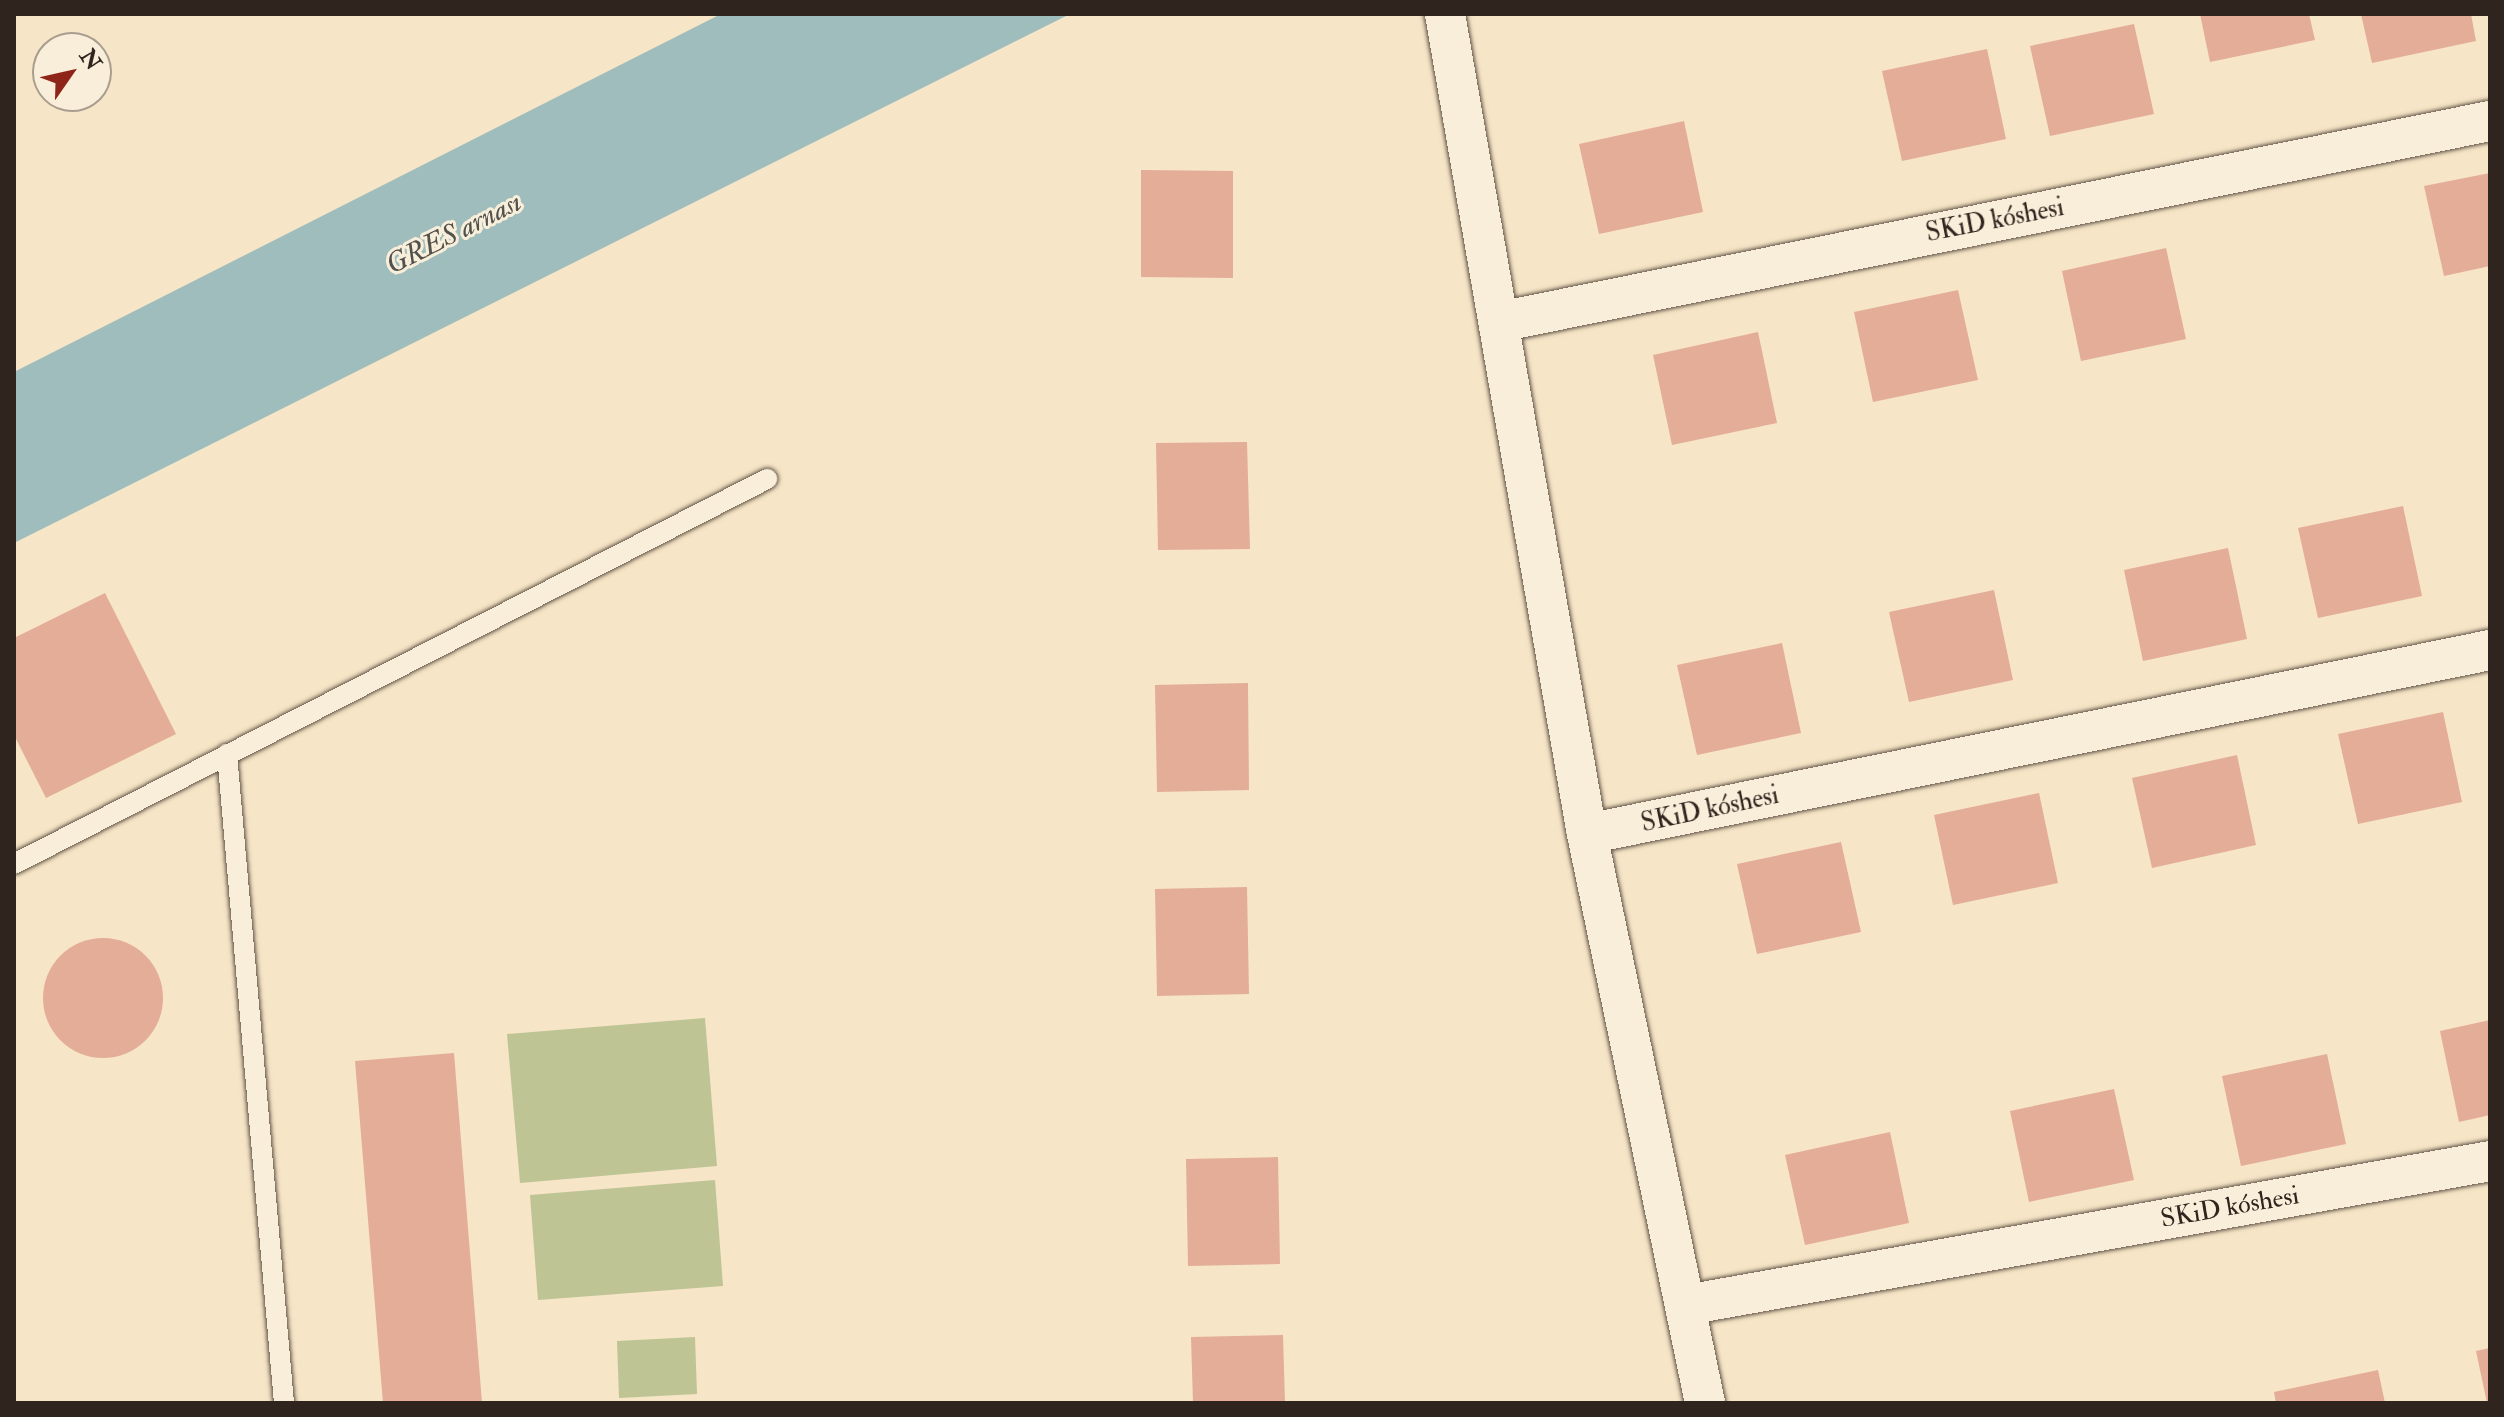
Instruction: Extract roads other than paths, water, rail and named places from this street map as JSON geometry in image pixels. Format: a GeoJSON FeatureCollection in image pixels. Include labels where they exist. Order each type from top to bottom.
{"type":"FeatureCollection","features":[{"type":"Feature","properties":{"kind":"street"},"geometry":{"type":"LineString","coordinates":[[1445,14],[1587,834],[1705,1403]]}},
{"type":"Feature","properties":{"kind":"street","name":"SKiD kóshesi"},"geometry":{"type":"LineString","coordinates":[[1499,322],[2490,121]]}},
{"type":"Feature","properties":{"kind":"street","name":"SKiD kóshesi"},"geometry":{"type":"LineString","coordinates":[[1587,834],[2490,650]]}},
{"type":"Feature","properties":{"kind":"street","name":"SKiD kóshesi"},"geometry":{"type":"LineString","coordinates":[[1686,1305],[2490,1161]]}},
{"type":"Feature","properties":{"kind":"lane"},"geometry":{"type":"LineString","coordinates":[[14,864],[767,479]]}},
{"type":"Feature","properties":{"kind":"lane"},"geometry":{"type":"LineString","coordinates":[[227,754],[284,1403]]}},
{"type":"Feature","properties":{"kind":"water","name":"GRES arnası"},"geometry":{"type":"Polygon","coordinates":[[[721,14],[1070,14],[14,543],[14,372],[721,14]]]}}]}
